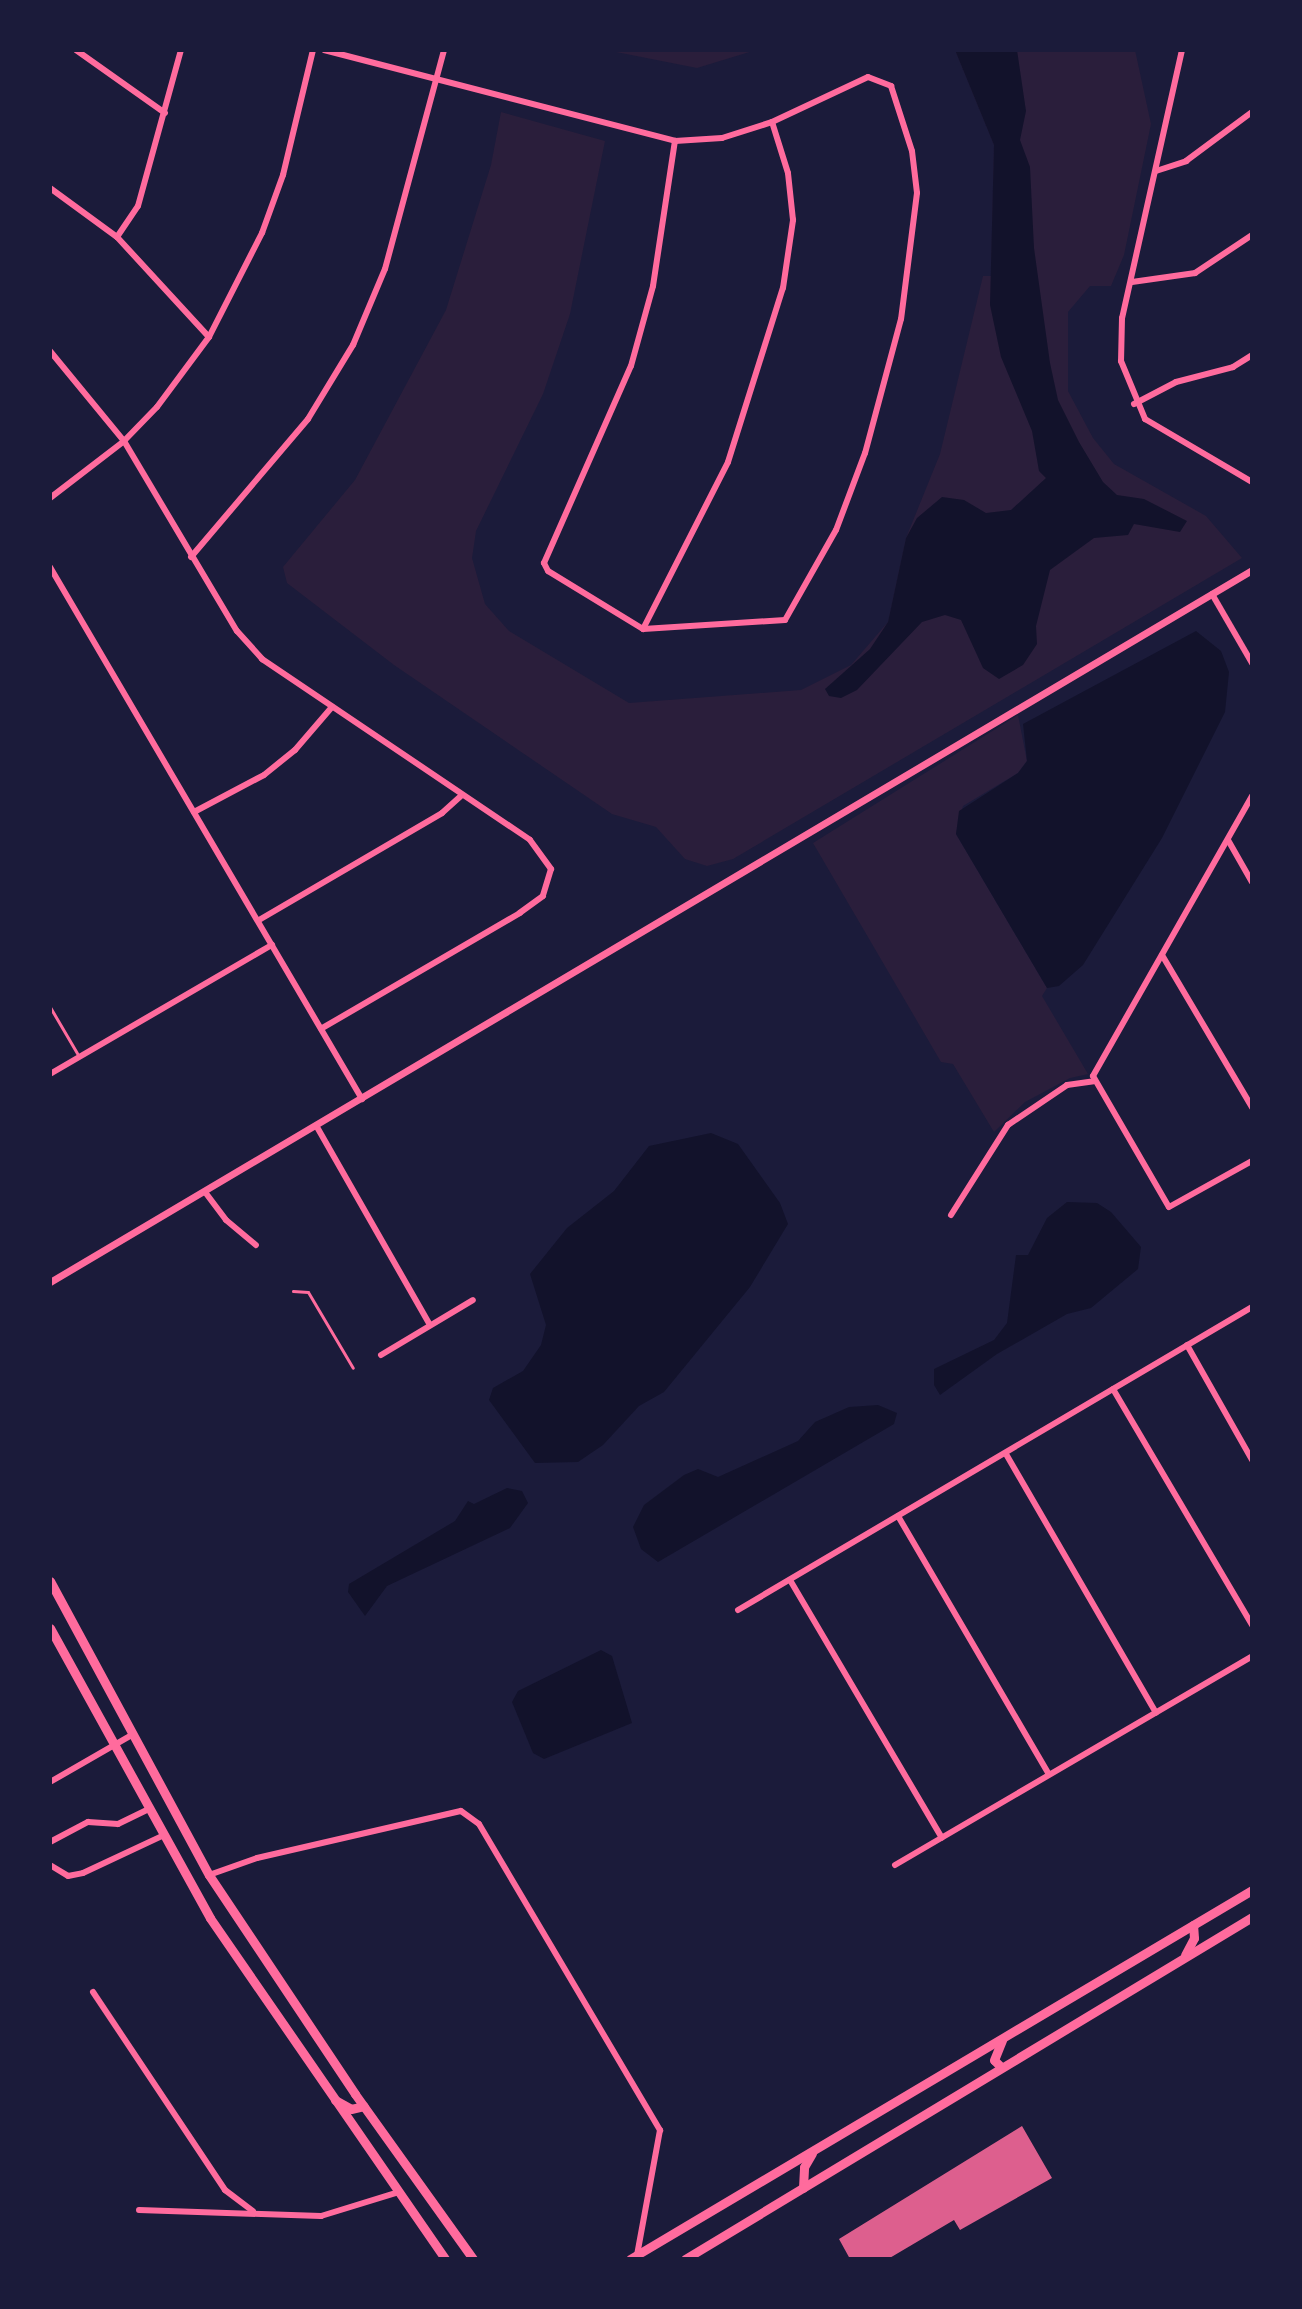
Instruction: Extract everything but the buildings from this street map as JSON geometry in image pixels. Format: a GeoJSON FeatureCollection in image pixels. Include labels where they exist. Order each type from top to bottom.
{"type":"FeatureCollection","features":[{"type":"Feature","properties":{"kind":"main road"},"geometry":{"type":"LineString","coordinates":[[50,1581],[130,1736],[209,1875],[364,2106],[473,2259]]}},
{"type":"Feature","properties":{"kind":"main road"},"geometry":{"type":"LineString","coordinates":[[50,1628],[162,1836],[329,2096],[445,2259]]}},
{"type":"Feature","properties":{"kind":"main road"},"geometry":{"type":"LineString","coordinates":[[634,2257],[1252,1890]]}},
{"type":"Feature","properties":{"kind":"main road"},"geometry":{"type":"LineString","coordinates":[[685,2259],[1000,2066],[1252,1917]]}},
{"type":"Feature","properties":{"kind":"main road"},"geometry":{"type":"LineString","coordinates":[[1183,1957],[1194,1938],[1193,1925]]}},
{"type":"Feature","properties":{"kind":"main road"},"geometry":{"type":"LineString","coordinates":[[1000,2066],[994,2060],[1004,2037]]}},
{"type":"Feature","properties":{"kind":"main road"},"geometry":{"type":"LineString","coordinates":[[329,2096],[351,2109],[364,2106]]}},
{"type":"Feature","properties":{"kind":"main road"},"geometry":{"type":"LineString","coordinates":[[803,2188],[804,2167],[814,2150]]}},
{"type":"Feature","properties":{"kind":"street"},"geometry":{"type":"LineString","coordinates":[[76,50],[165,113]]}},
{"type":"Feature","properties":{"kind":"street"},"geometry":{"type":"LineString","coordinates":[[117,237],[138,206],[181,50]]}},
{"type":"Feature","properties":{"kind":"street"},"geometry":{"type":"LineString","coordinates":[[50,498],[124,441],[157,407],[209,337],[262,233],[313,50]]}},
{"type":"Feature","properties":{"kind":"street"},"geometry":{"type":"LineString","coordinates":[[324,50],[675,141],[722,138],[772,122],[868,77],[883,79],[900,105],[917,193],[901,319],[865,453],[836,530],[785,620],[643,629],[548,571],[544,563],[631,366],[653,286],[675,141]]}},
{"type":"Feature","properties":{"kind":"street"},"geometry":{"type":"LineString","coordinates":[[191,557],[308,419],[353,345],[385,269],[444,50]]}},
{"type":"Feature","properties":{"kind":"street"},"geometry":{"type":"LineString","coordinates":[[1182,50],[1122,318],[1121,361],[1134,404],[1160,432],[1252,482]]}},
{"type":"Feature","properties":{"kind":"street"},"geometry":{"type":"LineString","coordinates":[[1156,171],[1186,161],[1252,112]]}},
{"type":"Feature","properties":{"kind":"street"},"geometry":{"type":"LineString","coordinates":[[643,629],[728,462],[783,288],[793,220],[788,173],[772,122]]}},
{"type":"Feature","properties":{"kind":"street"},"geometry":{"type":"LineString","coordinates":[[50,188],[117,237],[209,337]]}},
{"type":"Feature","properties":{"kind":"street"},"geometry":{"type":"LineString","coordinates":[[1132,282],[1195,273],[1252,235]]}},
{"type":"Feature","properties":{"kind":"street"},"geometry":{"type":"LineString","coordinates":[[50,351],[124,441],[237,631],[262,659],[530,840],[551,869],[543,896],[520,913],[321,1029]]}},
{"type":"Feature","properties":{"kind":"street"},"geometry":{"type":"LineString","coordinates":[[1134,404],[1176,382],[1233,367],[1252,355]]}},
{"type":"Feature","properties":{"kind":"street"},"geometry":{"type":"LineString","coordinates":[[50,567],[362,1100]]}},
{"type":"Feature","properties":{"kind":"street"},"geometry":{"type":"LineString","coordinates":[[50,1282],[317,1127],[1252,570]]}},
{"type":"Feature","properties":{"kind":"street"},"geometry":{"type":"LineString","coordinates":[[1212,594],[1252,663]]}},
{"type":"Feature","properties":{"kind":"street"},"geometry":{"type":"LineString","coordinates":[[194,812],[264,775],[295,750],[332,707]]}},
{"type":"Feature","properties":{"kind":"street"},"geometry":{"type":"LineString","coordinates":[[259,920],[442,813],[461,796]]}},
{"type":"Feature","properties":{"kind":"street"},"geometry":{"type":"LineString","coordinates":[[951,1215],[1008,1125],[1067,1085],[1094,1079],[1252,796]]}},
{"type":"Feature","properties":{"kind":"street"},"geometry":{"type":"LineString","coordinates":[[1228,840],[1252,882]]}},
{"type":"Feature","properties":{"kind":"street"},"geometry":{"type":"LineString","coordinates":[[50,1074],[272,945]]}},
{"type":"Feature","properties":{"kind":"street"},"geometry":{"type":"LineString","coordinates":[[1162,955],[1252,1107]]}},
{"type":"Feature","properties":{"kind":"street"},"geometry":{"type":"LineString","coordinates":[[1094,1079],[1169,1207],[1252,1161]]}},
{"type":"Feature","properties":{"kind":"street"},"geometry":{"type":"LineString","coordinates":[[317,1127],[430,1325]]}},
{"type":"Feature","properties":{"kind":"street"},"geometry":{"type":"LineString","coordinates":[[205,1192],[226,1220],[256,1245]]}},
{"type":"Feature","properties":{"kind":"street"},"geometry":{"type":"LineString","coordinates":[[381,1355],[473,1300]]}},
{"type":"Feature","properties":{"kind":"street"},"geometry":{"type":"LineString","coordinates":[[738,1610],[1187,1345],[1251,1311]]}},
{"type":"Feature","properties":{"kind":"street"},"geometry":{"type":"LineString","coordinates":[[1187,1345],[1252,1460]]}},
{"type":"Feature","properties":{"kind":"street"},"geometry":{"type":"LineString","coordinates":[[1113,1389],[1252,1625]]}},
{"type":"Feature","properties":{"kind":"street"},"geometry":{"type":"LineString","coordinates":[[1006,1454],[1156,1713]]}},
{"type":"Feature","properties":{"kind":"street"},"geometry":{"type":"LineString","coordinates":[[898,1516],[1049,1774]]}},
{"type":"Feature","properties":{"kind":"street"},"geometry":{"type":"LineString","coordinates":[[790,1580],[942,1838]]}},
{"type":"Feature","properties":{"kind":"street"},"geometry":{"type":"LineString","coordinates":[[895,1865],[1252,1656]]}},
{"type":"Feature","properties":{"kind":"street"},"geometry":{"type":"LineString","coordinates":[[50,1782],[130,1736]]}},
{"type":"Feature","properties":{"kind":"street"},"geometry":{"type":"LineString","coordinates":[[50,1842],[88,1822],[118,1824],[147,1810]]}},
{"type":"Feature","properties":{"kind":"street"},"geometry":{"type":"LineString","coordinates":[[209,1875],[257,1858],[461,1811],[479,1824],[660,2130],[634,2257]]}},
{"type":"Feature","properties":{"kind":"street"},"geometry":{"type":"LineString","coordinates":[[50,1865],[68,1876],[83,1873],[162,1836]]}},
{"type":"Feature","properties":{"kind":"street"},"geometry":{"type":"LineString","coordinates":[[93,1992],[225,2190],[253,2211]]}},
{"type":"Feature","properties":{"kind":"street"},"geometry":{"type":"LineString","coordinates":[[139,2210],[253,2211],[321,2216],[399,2192]]}},
{"type":"Feature","properties":{"kind":"lane"},"geometry":{"type":"LineString","coordinates":[[50,1007],[79,1057]]}},
{"type":"Feature","properties":{"kind":"lane"},"geometry":{"type":"LineString","coordinates":[[293,1291],[308,1292],[353,1368]]}},
{"type":"Feature","properties":{"kind":"shaded area"},"geometry":{"type":"Polygon","coordinates":[[[606,50],[756,50],[697,68],[606,50]]]}},
{"type":"Feature","properties":{"kind":"shaded area"},"geometry":{"type":"Polygon","coordinates":[[[955,50],[1135,50],[1151,124],[1124,255],[1111,286],[1090,286],[1068,312],[1068,391],[1093,438],[1114,464],[1206,516],[1242,558],[733,859],[707,866],[685,859],[656,827],[612,814],[394,665],[287,583],[283,567],[355,480],[446,310],[491,165],[501,112],[605,141],[570,314],[543,394],[476,531],[472,558],[485,604],[509,631],[629,703],[801,690],[851,665],[888,622],[906,538],[940,454],[983,276],[991,276],[994,145],[955,50]]]}},
{"type":"Feature","properties":{"kind":"shaded area"},"geometry":{"type":"Polygon","coordinates":[[[955,50],[1017,50],[1026,111],[1020,140],[1030,167],[1034,248],[1058,400],[1103,482],[1117,495],[1144,499],[1187,521],[1180,532],[1134,524],[1128,535],[1094,538],[1050,570],[1036,626],[1037,644],[1023,665],[999,679],[983,668],[961,620],[945,615],[922,622],[857,690],[841,698],[829,696],[825,689],[870,649],[888,622],[906,538],[917,518],[942,497],[964,500],[986,513],[1011,510],[1046,478],[1039,471],[1032,431],[1001,357],[990,305],[994,145],[955,50]]]}},
{"type":"Feature","properties":{"kind":"shaded area"},"geometry":{"type":"Polygon","coordinates":[[[1196,631],[1221,651],[1229,672],[1225,712],[1162,838],[1083,965],[1059,986],[1047,988],[956,834],[959,811],[1018,773],[1027,761],[1023,724],[1196,631]]]}},
{"type":"Feature","properties":{"kind":"shaded area"},"geometry":{"type":"Polygon","coordinates":[[[1018,715],[1027,761],[1018,773],[963,806],[956,834],[1047,988],[1042,996],[1088,1074],[1070,1078],[1025,1102],[994,1132],[953,1064],[941,1062],[813,843],[1018,715]]]}},
{"type":"Feature","properties":{"kind":"shaded area"},"geometry":{"type":"Polygon","coordinates":[[[711,1133],[738,1144],[780,1203],[788,1224],[750,1287],[664,1392],[639,1406],[603,1445],[578,1462],[535,1463],[489,1400],[493,1388],[523,1371],[541,1345],[546,1325],[530,1274],[567,1228],[614,1191],[649,1146],[711,1133]]]}},
{"type":"Feature","properties":{"kind":"shaded area"},"geometry":{"type":"Polygon","coordinates":[[[1067,1202],[1097,1203],[1111,1212],[1141,1247],[1138,1269],[1091,1308],[1067,1314],[997,1354],[940,1395],[934,1385],[934,1369],[994,1340],[1007,1323],[1016,1255],[1028,1255],[1047,1218],[1067,1202]]]}},
{"type":"Feature","properties":{"kind":"shaded area"},"geometry":{"type":"Polygon","coordinates":[[[878,1405],[897,1413],[894,1424],[658,1562],[641,1549],[633,1527],[644,1505],[684,1475],[698,1469],[718,1477],[798,1441],[815,1422],[849,1407],[878,1405]]]}},
{"type":"Feature","properties":{"kind":"shaded area"},"geometry":{"type":"Polygon","coordinates":[[[507,1488],[522,1491],[528,1503],[510,1528],[387,1586],[365,1616],[348,1592],[349,1584],[455,1521],[468,1501],[474,1504],[507,1488]]]}},
{"type":"Feature","properties":{"kind":"shaded area"},"geometry":{"type":"Polygon","coordinates":[[[601,1650],[612,1656],[632,1723],[544,1759],[533,1753],[512,1702],[518,1691],[601,1650]]]}}]}
